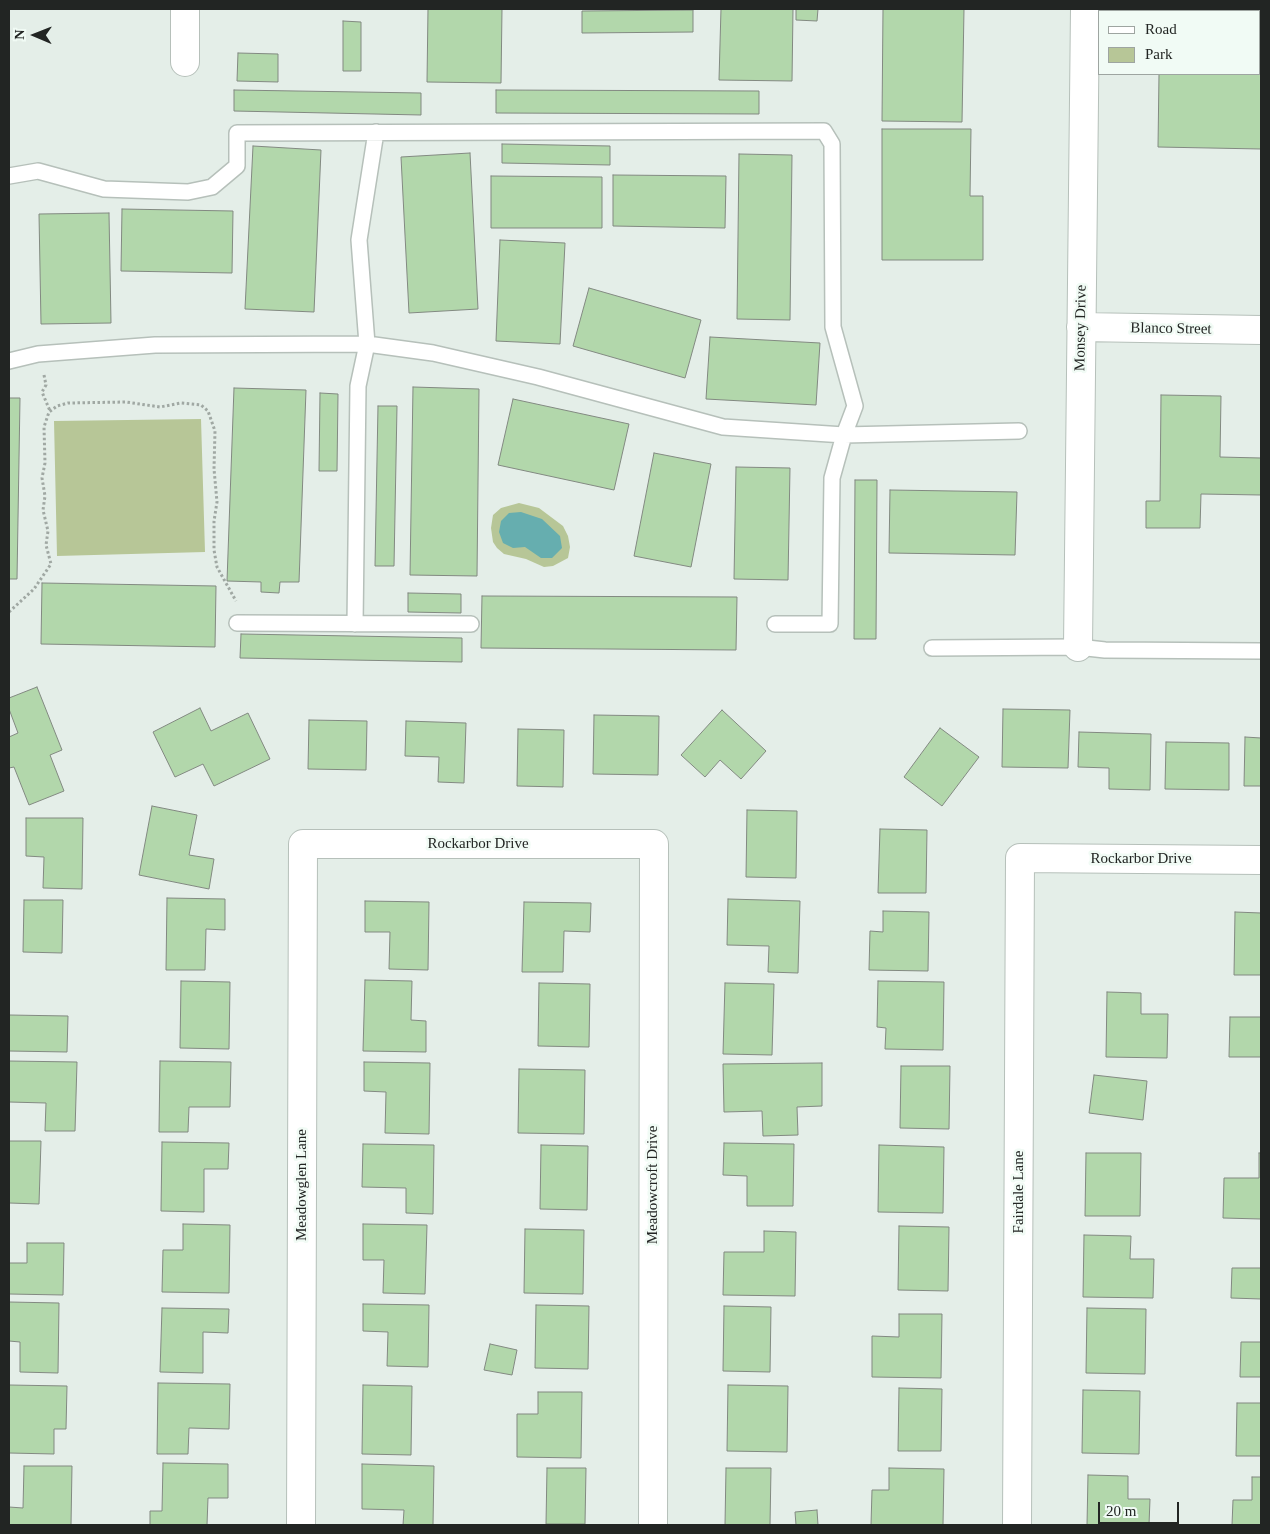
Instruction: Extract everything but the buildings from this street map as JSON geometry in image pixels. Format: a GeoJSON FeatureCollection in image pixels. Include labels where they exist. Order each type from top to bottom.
{"type":"FeatureCollection","features":[{"type":"Feature","properties":{"kind":"street"},"geometry":{"type":"LineString","coordinates":[[185,9],[185,62]]}},
{"type":"Feature","properties":{"kind":"street","name":"Monsey Drive"},"geometry":{"type":"LineString","coordinates":[[1078,647],[1084,9]]}},
{"type":"Feature","properties":{"kind":"street","name":"Blanco Street"},"geometry":{"type":"LineString","coordinates":[[1081,327],[1261,330]]}},
{"type":"Feature","properties":{"kind":"street","name":"Rockarbor Drive"},"geometry":{"type":"LineString","coordinates":[[303,844],[654,844]]}},
{"type":"Feature","properties":{"kind":"street","name":"Meadowglen Lane"},"geometry":{"type":"LineString","coordinates":[[301,1525],[303,844]]}},
{"type":"Feature","properties":{"kind":"street","name":"Meadowcroft Drive"},"geometry":{"type":"LineString","coordinates":[[653,1525],[654,844]]}},
{"type":"Feature","properties":{"kind":"street","name":"Rockarbor Drive"},"geometry":{"type":"LineString","coordinates":[[1020,858],[1261,860]]}},
{"type":"Feature","properties":{"kind":"street","name":"Fairdale Lane"},"geometry":{"type":"LineString","coordinates":[[1017,1525],[1020,858]]}},
{"type":"Feature","properties":{"kind":"lane"},"geometry":{"type":"LineString","coordinates":[[9,176],[38,171],[104,189],[188,192],[212,187],[237,166],[238,133],[824,131],[832,144],[833,327],[855,406],[844,435],[832,478],[830,624],[774,624]]}},
{"type":"Feature","properties":{"kind":"lane"},"geometry":{"type":"LineString","coordinates":[[356,624],[358,386],[367,344],[359,240],[376,132]]}},
{"type":"Feature","properties":{"kind":"lane"},"geometry":{"type":"LineString","coordinates":[[9,361],[38,354],[155,346],[367,344],[433,354],[538,376],[722,427],[844,435],[1019,431]]}},
{"type":"Feature","properties":{"kind":"lane"},"geometry":{"type":"LineString","coordinates":[[236,623],[471,624]]}},
{"type":"Feature","properties":{"kind":"lane"},"geometry":{"type":"LineString","coordinates":[[932,648],[1078,647],[1105,650],[1261,651]]}},
{"type":"Feature","properties":{"kind":"path"},"geometry":{"type":"LineString","coordinates":[[38,354],[46,385],[42,392],[50,411]]}},
{"type":"Feature","properties":{"kind":"path"},"geometry":{"type":"LineString","coordinates":[[9,612],[34,589],[51,564],[46,545],[48,531],[43,510],[45,496],[42,478],[45,464],[44,427],[50,411],[56,406],[68,402],[126,402],[160,407],[181,403],[201,405],[208,410],[215,431],[214,469],[217,502],[214,521],[214,550],[217,567],[236,602],[236,623]]}},
{"type":"Feature","properties":{"kind":"green space"},"geometry":{"type":"Polygon","coordinates":[[[201,419],[205,552],[57,556],[54,421],[201,419]]]}},
{"type":"Feature","properties":{"kind":"green space"},"geometry":{"type":"Polygon","coordinates":[[[519,503],[539,508],[563,526],[568,536],[570,547],[568,558],[553,566],[544,567],[526,559],[504,554],[497,548],[493,542],[491,528],[493,515],[501,508],[519,503]]]}},
{"type":"Feature","properties":{"kind":"water"},"geometry":{"type":"Polygon","coordinates":[[[521,512],[542,519],[560,536],[562,548],[552,558],[541,558],[525,547],[513,548],[503,543],[499,532],[501,521],[509,513],[521,512]]]}}]}
